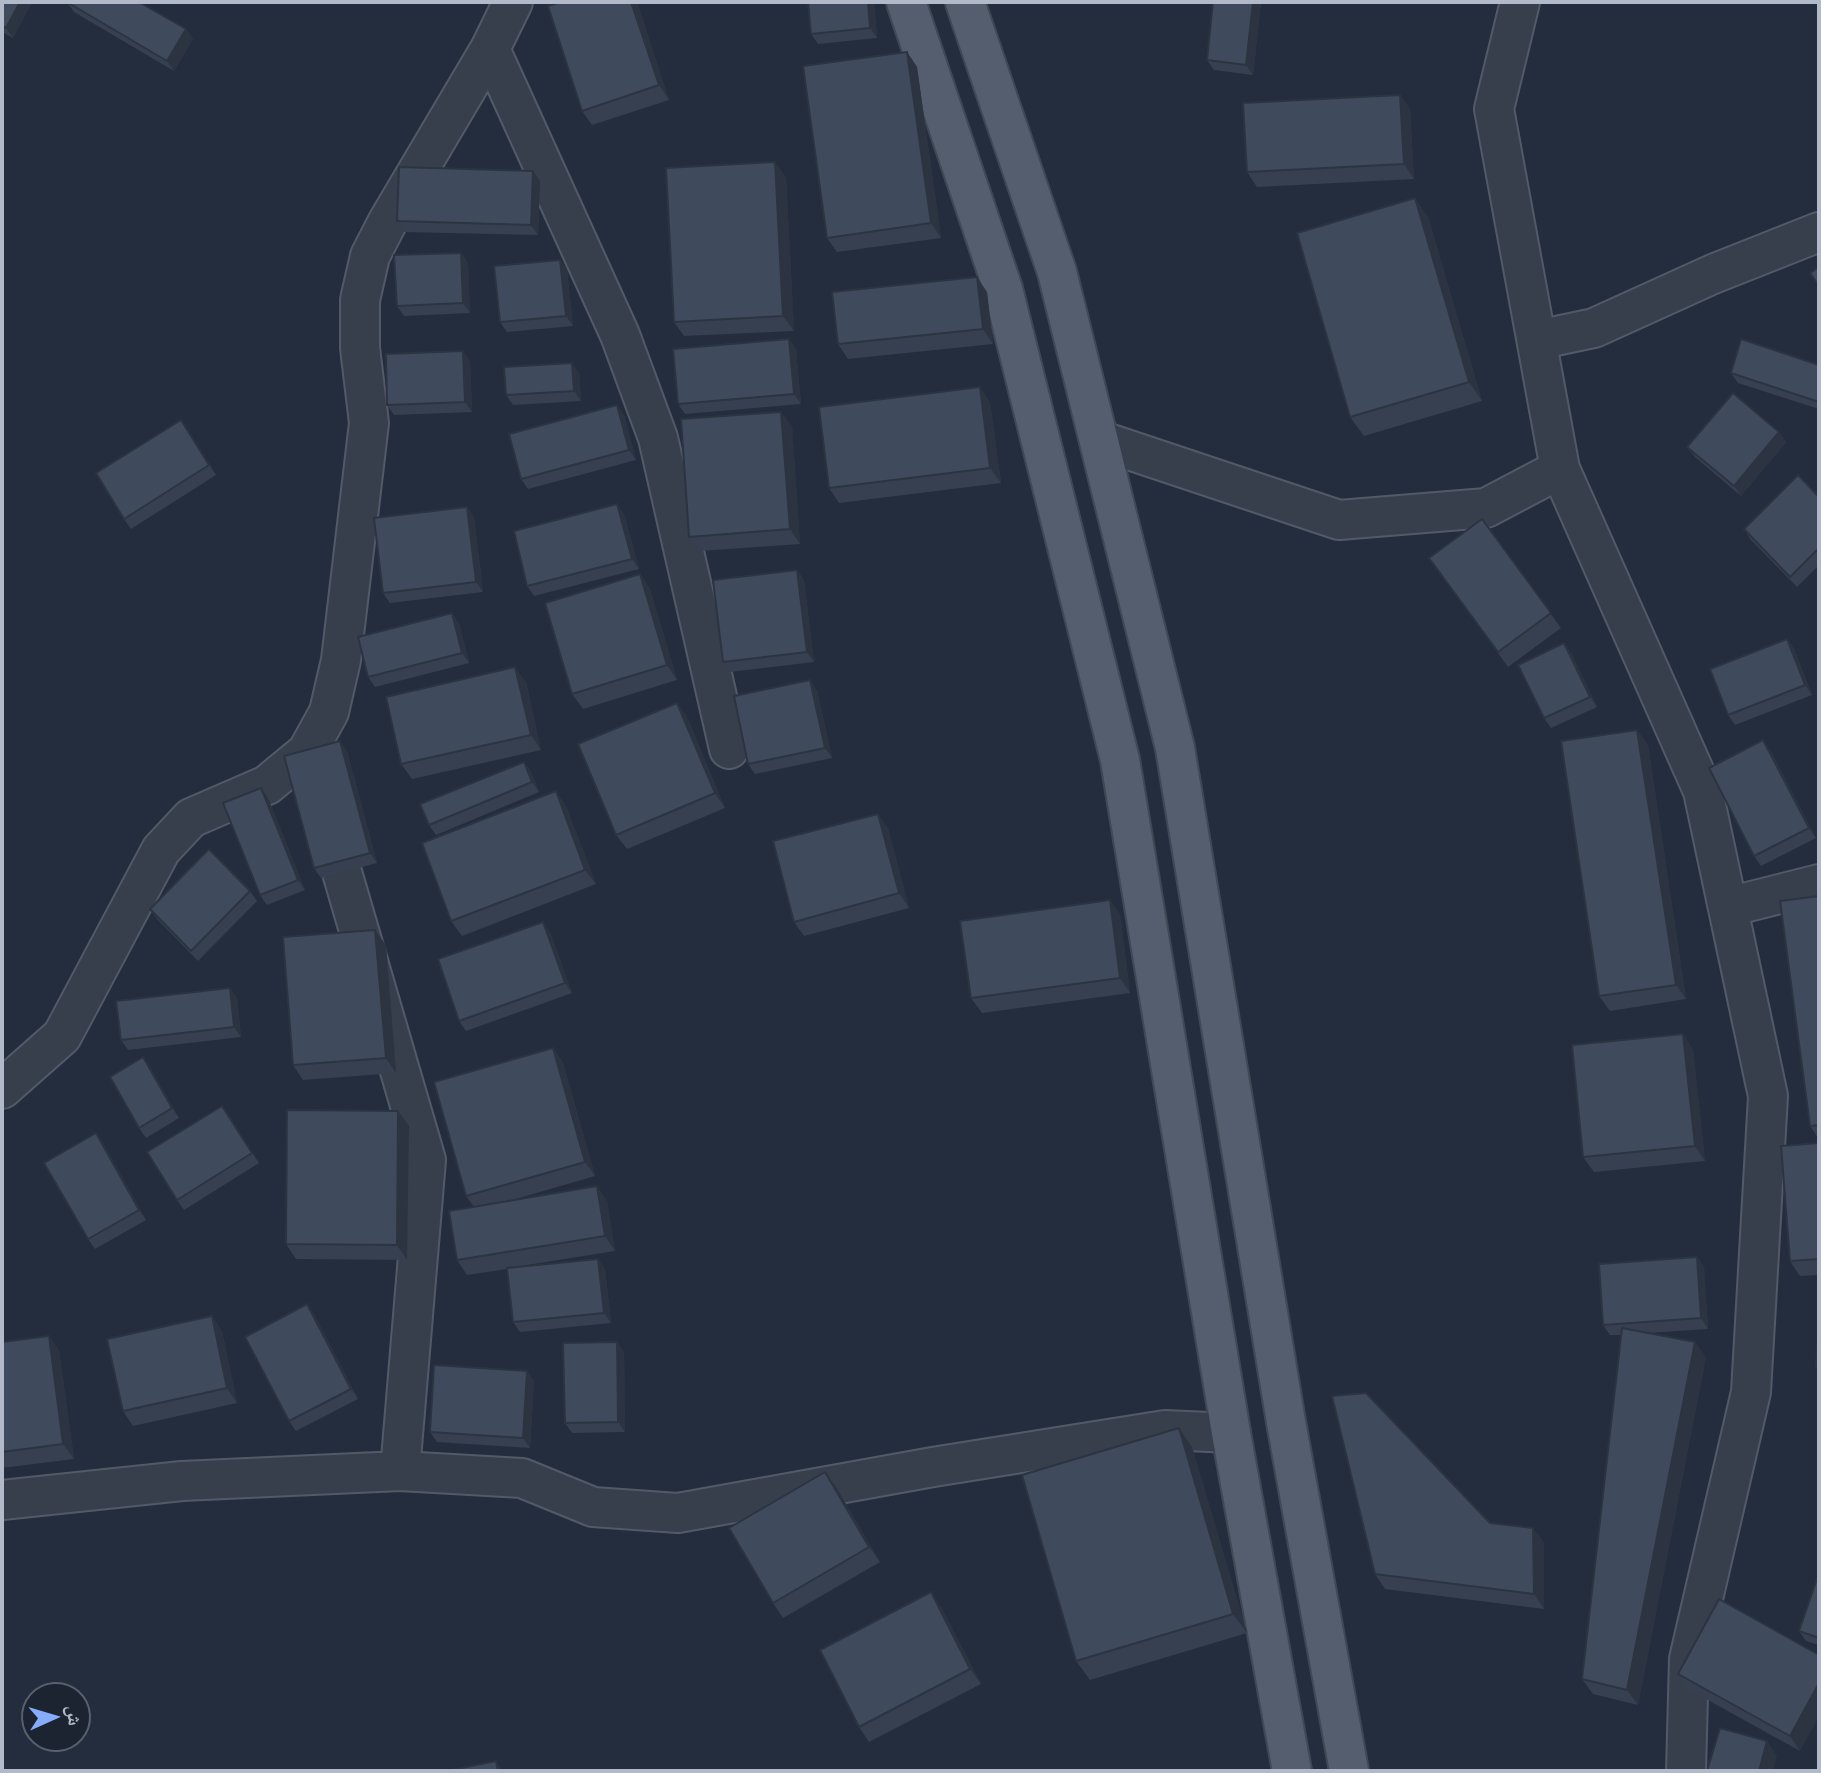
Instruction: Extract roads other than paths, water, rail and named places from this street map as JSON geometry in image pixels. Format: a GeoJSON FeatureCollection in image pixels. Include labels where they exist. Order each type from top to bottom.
{"type":"FeatureCollection","features":[{"type":"Feature","properties":{"kind":"main road"},"geometry":{"type":"LineString","coordinates":[[906,2],[1003,289],[1120,760],[1231,1433],[1292,1771]]}},
{"type":"Feature","properties":{"kind":"main road"},"geometry":{"type":"LineString","coordinates":[[965,2],[1057,272],[1175,747],[1286,1422],[1349,1771]]}},
{"type":"Feature","properties":{"kind":"street"},"geometry":{"type":"LineString","coordinates":[[2,1089],[62,1036],[160,850],[191,818],[267,785],[307,752],[329,712],[341,660],[369,423],[359,348],[359,300],[370,256],[490,49],[513,2]]}},
{"type":"Feature","properties":{"kind":"street"},"geometry":{"type":"LineString","coordinates":[[1520,2],[1494,109],[1560,469],[1703,791],[1768,1096],[1751,1392],[1689,1659],[1686,1771]]}},
{"type":"Feature","properties":{"kind":"street"},"geometry":{"type":"LineString","coordinates":[[490,49],[620,335],[658,438],[729,748]]}},
{"type":"Feature","properties":{"kind":"street"},"geometry":{"type":"LineString","coordinates":[[1537,340],[1594,328],[1713,274],[1819,232]]}},
{"type":"Feature","properties":{"kind":"street"},"geometry":{"type":"LineString","coordinates":[[1099,440],[1339,520],[1486,508],[1560,469]]}},
{"type":"Feature","properties":{"kind":"street"},"geometry":{"type":"LineString","coordinates":[[307,752],[426,1160],[400,1471]]}},
{"type":"Feature","properties":{"kind":"street"},"geometry":{"type":"LineString","coordinates":[[1728,907],[1819,884]]}},
{"type":"Feature","properties":{"kind":"street"},"geometry":{"type":"LineString","coordinates":[[2,1500],[182,1481],[400,1471],[522,1478],[593,1507],[678,1513],[933,1467],[1165,1430],[1231,1433]]}}]}
